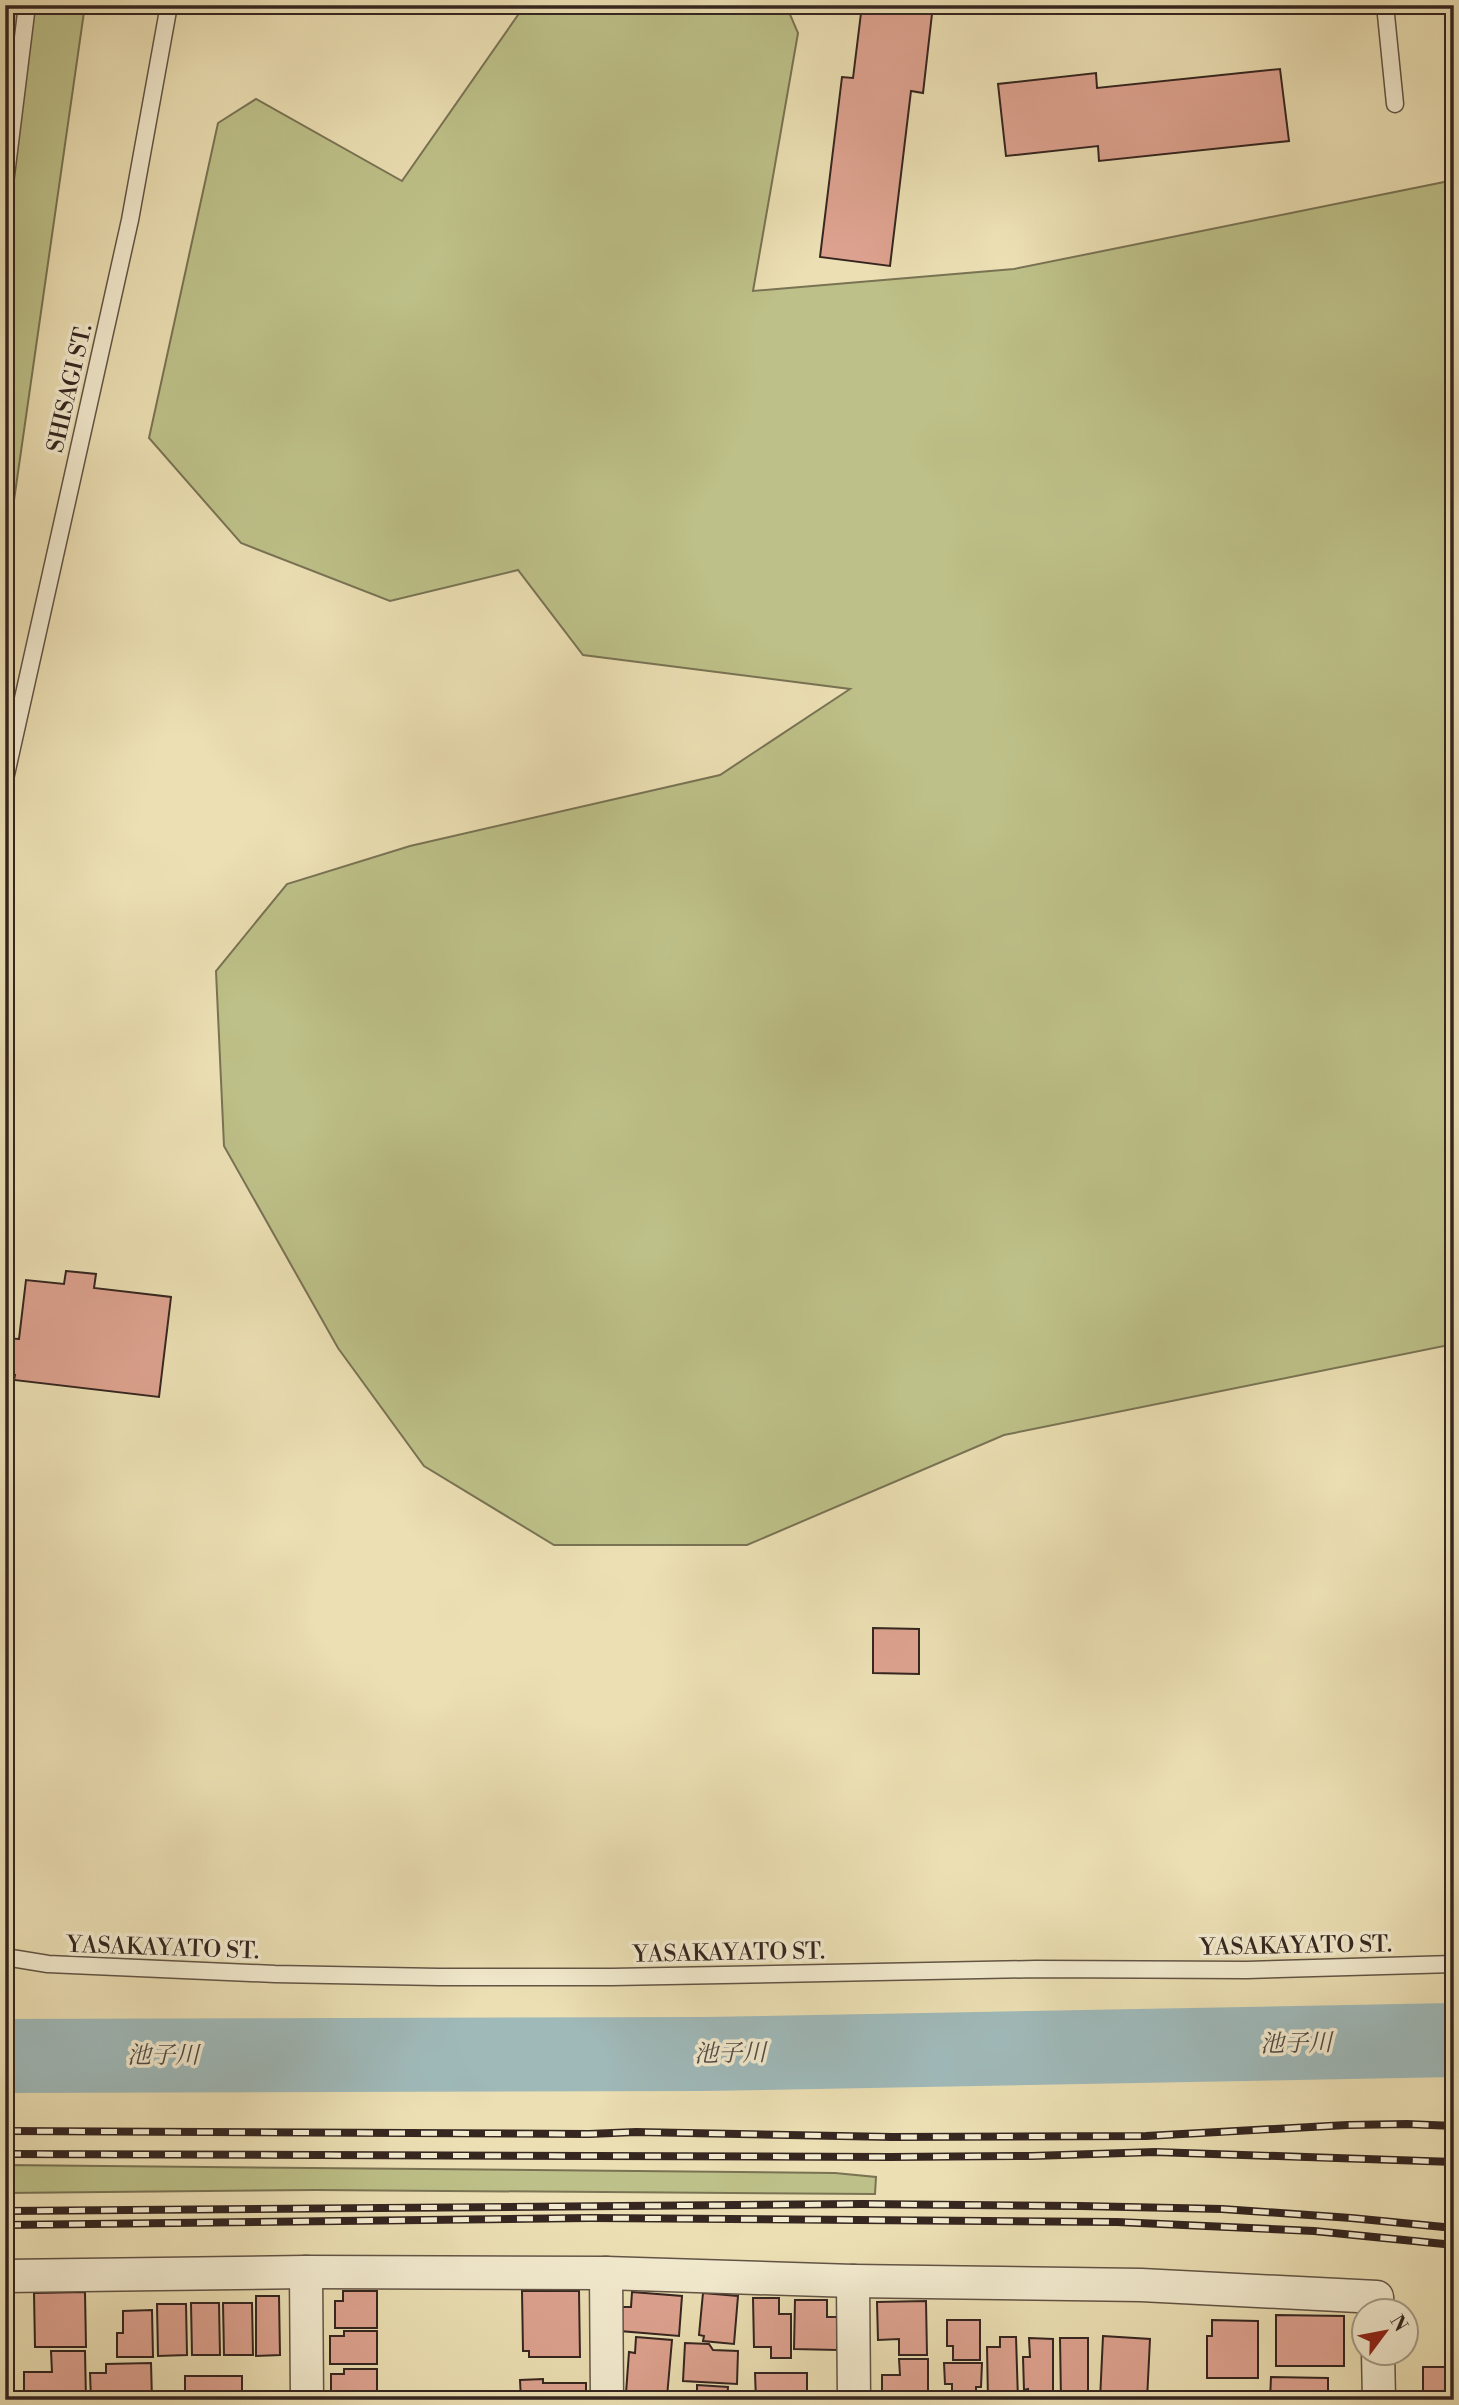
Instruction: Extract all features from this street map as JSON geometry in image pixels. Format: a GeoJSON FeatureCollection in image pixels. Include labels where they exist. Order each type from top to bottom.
{"type":"FeatureCollection","features":[{"type":"Feature","properties":{"kind":"street"},"geometry":{"type":"LineString","coordinates":[[306,2272],[307,2400]]}},
{"type":"Feature","properties":{"kind":"street"},"geometry":{"type":"LineString","coordinates":[[5,2276],[306,2272],[606,2273],[853,2281],[1141,2285],[1357,2296]]}},
{"type":"Feature","properties":{"kind":"street"},"geometry":{"type":"LineString","coordinates":[[606,2273],[607,2400]]}},
{"type":"Feature","properties":{"kind":"street"},"geometry":{"type":"LineString","coordinates":[[853,2281],[854,2400]]}},
{"type":"Feature","properties":{"kind":"street"},"geometry":{"type":"LineString","coordinates":[[1378,2366],[1379,2400]]}},
{"type":"Feature","properties":{"kind":"lane"},"geometry":{"type":"LineString","coordinates":[[5,183],[27,5]]}},
{"type":"Feature","properties":{"kind":"lane","name":"SHISAGI ST."},"geometry":{"type":"LineString","coordinates":[[5,779],[130,220],[169,5]]}},
{"type":"Feature","properties":{"kind":"lane"},"geometry":{"type":"LineString","coordinates":[[1385,5],[1395,104]]}},
{"type":"Feature","properties":{"kind":"lane","name":"YASAKAYATO ST."},"geometry":{"type":"LineString","coordinates":[[5,1958],[48,1965],[439,1977],[612,1977],[1036,1969],[1247,1970],[1454,1964]]}},
{"type":"Feature","properties":{"kind":"green space"},"geometry":{"type":"Polygon","coordinates":[[[5,5],[85,5],[5,563],[5,5]]]}},
{"type":"Feature","properties":{"kind":"green space"},"geometry":{"type":"Polygon","coordinates":[[[525,5],[786,5],[798,33],[753,291],[1014,269],[1454,180],[1454,1344],[1004,1435],[747,1545],[554,1545],[424,1466],[338,1348],[224,1146],[216,971],[287,884],[410,846],[720,775],[850,689],[583,655],[518,570],[390,601],[241,543],[149,438],[218,123],[256,99],[402,181],[525,5]]]}},
{"type":"Feature","properties":{"kind":"green space"},"geometry":{"type":"Polygon","coordinates":[[[5,2165],[835,2173],[876,2177],[875,2194],[316,2190],[5,2193],[5,2165]]]}},
{"type":"Feature","properties":{"kind":"building"},"geometry":{"type":"Polygon","coordinates":[[[862,5],[933,5],[923,93],[911,91],[890,266],[820,257],[842,77],[853,78],[862,5]]]}},
{"type":"Feature","properties":{"kind":"building"},"geometry":{"type":"Polygon","coordinates":[[[1280,69],[1289,141],[1099,161],[1098,146],[1006,156],[998,84],[1096,73],[1097,88],[1280,69]]]}},
{"type":"Feature","properties":{"kind":"building"},"geometry":{"type":"Polygon","coordinates":[[[66,1271],[96,1274],[94,1288],[171,1297],[159,1397],[14,1380],[15,1375],[5,1374],[5,1338],[19,1339],[26,1280],[64,1284],[66,1271]]]}},
{"type":"Feature","properties":{"kind":"building"},"geometry":{"type":"Polygon","coordinates":[[[873,1628],[919,1629],[919,1674],[873,1673],[873,1628]]]}},
{"type":"Feature","properties":{"kind":"building"},"geometry":{"type":"Polygon","coordinates":[[[343,2291],[377,2291],[377,2328],[335,2328],[335,2301],[343,2301],[343,2291]]]}},
{"type":"Feature","properties":{"kind":"building"},"geometry":{"type":"Polygon","coordinates":[[[522,2291],[579,2291],[580,2357],[529,2357],[529,2351],[523,2351],[522,2291]]]}},
{"type":"Feature","properties":{"kind":"building"},"geometry":{"type":"Polygon","coordinates":[[[85,2292],[86,2347],[35,2347],[34,2293],[85,2292]]]}},
{"type":"Feature","properties":{"kind":"building"},"geometry":{"type":"Polygon","coordinates":[[[632,2292],[682,2296],[679,2336],[620,2331],[622,2307],[631,2307],[632,2292]]]}},
{"type":"Feature","properties":{"kind":"building"},"geometry":{"type":"Polygon","coordinates":[[[703,2293],[738,2296],[734,2344],[703,2341],[704,2336],[699,2335],[703,2293]]]}},
{"type":"Feature","properties":{"kind":"building"},"geometry":{"type":"Polygon","coordinates":[[[256,2296],[279,2296],[280,2355],[256,2356],[256,2296]]]}},
{"type":"Feature","properties":{"kind":"building"},"geometry":{"type":"Polygon","coordinates":[[[753,2298],[779,2298],[779,2314],[791,2314],[791,2358],[771,2358],[771,2347],[754,2347],[753,2298]]]}},
{"type":"Feature","properties":{"kind":"building"},"geometry":{"type":"Polygon","coordinates":[[[795,2300],[827,2300],[827,2317],[837,2317],[837,2350],[794,2349],[795,2300]]]}},
{"type":"Feature","properties":{"kind":"building"},"geometry":{"type":"Polygon","coordinates":[[[926,2301],[927,2355],[899,2355],[899,2339],[878,2340],[877,2302],[926,2301]]]}},
{"type":"Feature","properties":{"kind":"building"},"geometry":{"type":"Polygon","coordinates":[[[191,2303],[219,2303],[220,2355],[192,2355],[191,2303]]]}},
{"type":"Feature","properties":{"kind":"building"},"geometry":{"type":"Polygon","coordinates":[[[223,2303],[252,2303],[253,2355],[224,2355],[223,2303]]]}},
{"type":"Feature","properties":{"kind":"building"},"geometry":{"type":"Polygon","coordinates":[[[157,2304],[186,2304],[187,2355],[158,2356],[157,2304]]]}},
{"type":"Feature","properties":{"kind":"building"},"geometry":{"type":"Polygon","coordinates":[[[152,2310],[153,2357],[117,2357],[117,2333],[123,2333],[123,2311],[152,2310]]]}},
{"type":"Feature","properties":{"kind":"building"},"geometry":{"type":"Polygon","coordinates":[[[1276,2315],[1344,2316],[1344,2366],[1276,2366],[1276,2315]]]}},
{"type":"Feature","properties":{"kind":"building"},"geometry":{"type":"Polygon","coordinates":[[[947,2320],[980,2320],[980,2360],[953,2360],[953,2346],[947,2346],[947,2320]]]}},
{"type":"Feature","properties":{"kind":"building"},"geometry":{"type":"Polygon","coordinates":[[[1212,2320],[1258,2321],[1258,2378],[1207,2378],[1207,2336],[1212,2336],[1212,2320]]]}},
{"type":"Feature","properties":{"kind":"building"},"geometry":{"type":"Polygon","coordinates":[[[344,2331],[377,2331],[377,2364],[330,2364],[330,2336],[344,2336],[344,2331]]]}},
{"type":"Feature","properties":{"kind":"building"},"geometry":{"type":"Polygon","coordinates":[[[1103,2336],[1150,2339],[1147,2400],[1100,2400],[1103,2336]]]}},
{"type":"Feature","properties":{"kind":"building"},"geometry":{"type":"Polygon","coordinates":[[[636,2337],[672,2340],[667,2397],[626,2393],[629,2352],[635,2353],[636,2337]]]}},
{"type":"Feature","properties":{"kind":"building"},"geometry":{"type":"Polygon","coordinates":[[[1000,2337],[1016,2337],[1018,2400],[988,2400],[987,2347],[1000,2347],[1000,2337]]]}},
{"type":"Feature","properties":{"kind":"building"},"geometry":{"type":"Polygon","coordinates":[[[1029,2338],[1053,2339],[1053,2400],[1029,2400],[1028,2389],[1024,2390],[1023,2357],[1030,2357],[1029,2338]]]}},
{"type":"Feature","properties":{"kind":"building"},"geometry":{"type":"Polygon","coordinates":[[[1060,2338],[1088,2338],[1088,2400],[1061,2400],[1060,2338]]]}},
{"type":"Feature","properties":{"kind":"building"},"geometry":{"type":"Polygon","coordinates":[[[685,2343],[709,2344],[713,2350],[738,2351],[737,2384],[683,2381],[685,2343]]]}},
{"type":"Feature","properties":{"kind":"building"},"geometry":{"type":"Polygon","coordinates":[[[51,2351],[85,2351],[86,2400],[24,2400],[24,2372],[52,2372],[51,2351]]]}},
{"type":"Feature","properties":{"kind":"building"},"geometry":{"type":"Polygon","coordinates":[[[899,2359],[928,2359],[928,2400],[882,2400],[882,2375],[900,2375],[899,2359]]]}},
{"type":"Feature","properties":{"kind":"building"},"geometry":{"type":"Polygon","coordinates":[[[151,2363],[152,2400],[91,2400],[90,2373],[106,2373],[106,2364],[151,2363]]]}},
{"type":"Feature","properties":{"kind":"building"},"geometry":{"type":"Polygon","coordinates":[[[944,2363],[982,2363],[981,2387],[976,2387],[976,2400],[952,2400],[952,2384],[945,2384],[944,2363]]]}},
{"type":"Feature","properties":{"kind":"building"},"geometry":{"type":"Polygon","coordinates":[[[1423,2367],[1454,2367],[1454,2400],[1423,2400],[1423,2367]]]}},
{"type":"Feature","properties":{"kind":"building"},"geometry":{"type":"Polygon","coordinates":[[[344,2369],[377,2369],[377,2400],[331,2400],[331,2374],[344,2374],[344,2369]]]}},
{"type":"Feature","properties":{"kind":"building"},"geometry":{"type":"Polygon","coordinates":[[[755,2373],[807,2373],[807,2400],[756,2400],[755,2373]]]}},
{"type":"Feature","properties":{"kind":"building"},"geometry":{"type":"Polygon","coordinates":[[[185,2376],[242,2376],[242,2400],[185,2400],[185,2376]]]}},
{"type":"Feature","properties":{"kind":"building"},"geometry":{"type":"Polygon","coordinates":[[[1271,2377],[1328,2378],[1328,2400],[1270,2400],[1271,2377]]]}},
{"type":"Feature","properties":{"kind":"building"},"geometry":{"type":"Polygon","coordinates":[[[543,2379],[543,2383],[586,2383],[586,2400],[521,2400],[520,2380],[543,2379]]]}},
{"type":"Feature","properties":{"kind":"building"},"geometry":{"type":"Polygon","coordinates":[[[697,2385],[728,2387],[727,2400],[697,2400],[697,2385]]]}},
{"type":"Feature","properties":{"kind":"waterway","name":"池子川"},"geometry":{"type":"LineString","coordinates":[[5,2056],[704,2054],[1454,2040]]}},
{"type":"Feature","properties":{"kind":"railway"},"geometry":{"type":"LineString","coordinates":[[5,2131],[636,2132],[892,2137],[1146,2136],[1347,2125],[1454,2126]]}},
{"type":"Feature","properties":{"kind":"railway"},"geometry":{"type":"LineString","coordinates":[[5,2154],[890,2157],[1155,2152],[1454,2162]]}},
{"type":"Feature","properties":{"kind":"railway"},"geometry":{"type":"LineString","coordinates":[[5,2211],[863,2204],[1080,2206],[1222,2209],[1454,2228]]}},
{"type":"Feature","properties":{"kind":"railway"},"geometry":{"type":"LineString","coordinates":[[5,2225],[590,2218],[1117,2222],[1314,2231],[1454,2245]]}}]}
